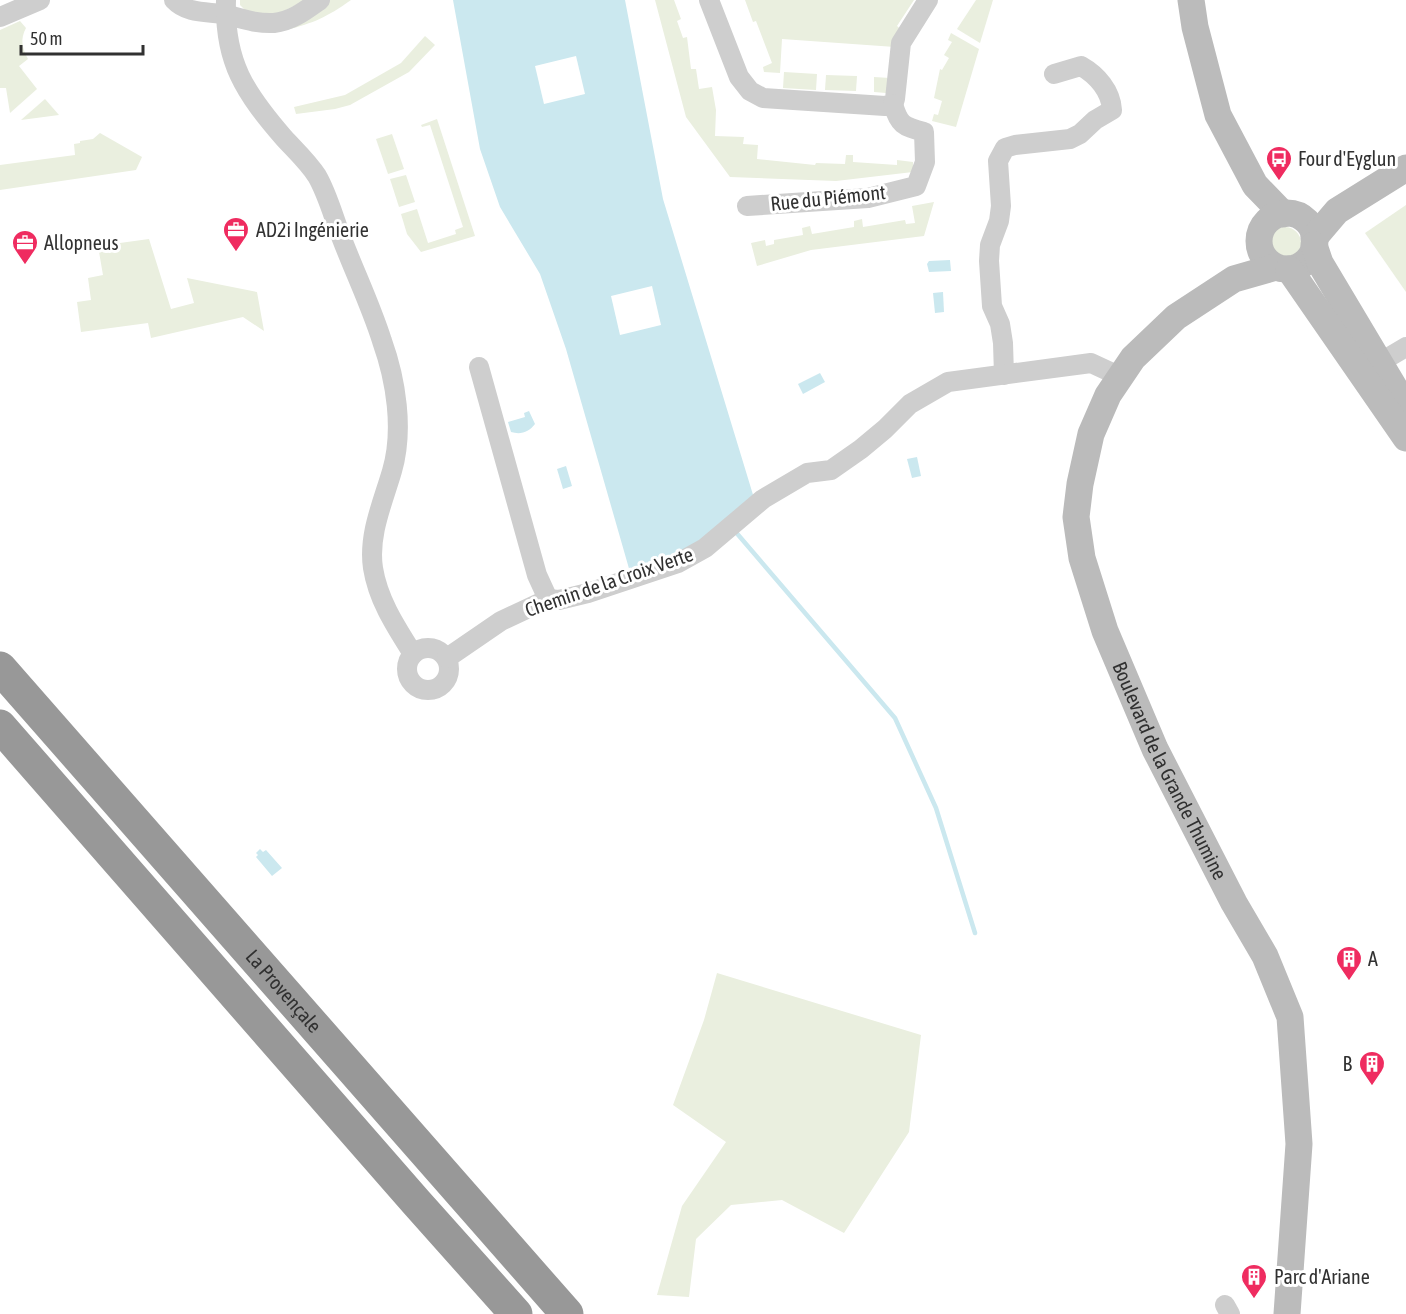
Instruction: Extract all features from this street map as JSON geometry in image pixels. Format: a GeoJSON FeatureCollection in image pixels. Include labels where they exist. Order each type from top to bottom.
{"type":"FeatureCollection","features":[{"type":"Feature","properties":{"kind":"highway","name":"La Provençale"},"geometry":{"type":"LineString","coordinates":[[0,668],[567,1314]]}},
{"type":"Feature","properties":{"kind":"highway","name":"La Provençale"},"geometry":{"type":"LineString","coordinates":[[0,726],[516,1314]]}},
{"type":"Feature","properties":{"kind":"street"},"geometry":{"type":"LineString","coordinates":[[0,17],[40,0]]}},
{"type":"Feature","properties":{"kind":"street"},"geometry":{"type":"LineString","coordinates":[[174,0],[196,12],[226,7],[251,22],[276,23],[301,14],[320,0]]}},
{"type":"Feature","properties":{"kind":"street"},"geometry":{"type":"LineString","coordinates":[[709,0],[739,77],[750,91],[763,98],[885,106],[892,104],[895,99],[901,43],[928,0]]}},
{"type":"Feature","properties":{"kind":"street"},"geometry":{"type":"LineString","coordinates":[[1191,0],[1195,27],[1218,115],[1256,185],[1262,214],[1259,247],[1268,263],[1283,268],[1301,265],[1310,257],[1303,229]]}},
{"type":"Feature","properties":{"kind":"street"},"geometry":{"type":"LineString","coordinates":[[226,7],[234,63],[239,76],[264,116],[314,171],[382,341],[394,386],[397,432],[393,470],[375,528],[372,549],[373,567],[384,606],[413,654]]}},
{"type":"Feature","properties":{"kind":"street"},"geometry":{"type":"LineString","coordinates":[[1004,375],[1003,343],[1000,324],[992,306],[989,261],[990,245],[999,221],[1001,206],[998,161],[1005,148],[1070,139],[1112,110],[1112,99],[1094,73],[1081,66],[1054,74]]}},
{"type":"Feature","properties":{"kind":"street","name":"Rue du Piémont"},"geometry":{"type":"LineString","coordinates":[[747,206],[868,198],[915,186],[925,162],[924,132],[907,127],[898,121],[892,104]]}},
{"type":"Feature","properties":{"kind":"street"},"geometry":{"type":"LineString","coordinates":[[1259,236],[1265,224],[1273,217],[1303,229],[1337,211],[1406,168]]}},
{"type":"Feature","properties":{"kind":"street"},"geometry":{"type":"LineString","coordinates":[[1256,185],[1303,229],[1320,263],[1406,407]]}},
{"type":"Feature","properties":{"kind":"street","name":"Boulevard de la Grande Thumine"},"geometry":{"type":"LineString","coordinates":[[1234,279],[1259,236]]}},
{"type":"Feature","properties":{"kind":"street"},"geometry":{"type":"LineString","coordinates":[[1283,268],[1406,438]]}},
{"type":"Feature","properties":{"kind":"street","name":"Boulevard de la Grande Thumine"},"geometry":{"type":"LineString","coordinates":[[1283,268],[1234,279],[1176,318],[1133,358],[1119,376],[1097,418],[1086,452],[1076,517],[1082,558],[1105,631],[1155,749],[1234,903],[1265,956],[1290,1017],[1299,1144],[1287,1314]]}},
{"type":"Feature","properties":{"kind":"street"},"geometry":{"type":"LineString","coordinates":[[1379,363],[1406,347]]}},
{"type":"Feature","properties":{"kind":"street","name":"Chemin de la Croix Verte"},"geometry":{"type":"LineString","coordinates":[[447,658],[501,621],[548,599],[559,600],[588,593],[678,563],[707,547],[757,503],[807,473],[831,470],[877,436],[910,404],[948,382],[1091,363],[1119,376]]}},
{"type":"Feature","properties":{"kind":"street"},"geometry":{"type":"LineString","coordinates":[[479,367],[537,575],[548,599]]}},
{"type":"Feature","properties":{"kind":"street"},"geometry":{"type":"LineString","coordinates":[[424,648],[434,648],[441,651],[447,658],[450,668],[448,678],[442,686],[426,691],[416,687],[410,681],[407,671],[408,661],[413,654],[424,648]]}},
{"type":"Feature","properties":{"kind":"green space"},"geometry":{"type":"Polygon","coordinates":[[[240,0],[306,0],[276,15],[250,15],[240,5],[240,0]]]}},
{"type":"Feature","properties":{"kind":"green space"},"geometry":{"type":"Polygon","coordinates":[[[328,0],[351,0],[320,19],[286,30],[328,0]]]}},
{"type":"Feature","properties":{"kind":"green space"},"geometry":{"type":"Polygon","coordinates":[[[655,0],[674,0],[681,19],[677,21],[683,38],[687,37],[691,69],[696,69],[699,89],[712,87],[716,110],[715,136],[744,137],[743,144],[758,145],[757,159],[815,165],[816,163],[845,164],[846,155],[853,155],[853,162],[897,165],[897,160],[913,162],[913,172],[836,181],[730,177],[686,117],[655,0]]]}},
{"type":"Feature","properties":{"kind":"green space"},"geometry":{"type":"Polygon","coordinates":[[[745,0],[914,0],[897,26],[903,31],[895,47],[782,39],[780,73],[764,72],[763,67],[772,63],[756,21],[753,22],[745,0]]]}},
{"type":"Feature","properties":{"kind":"green space"},"geometry":{"type":"Polygon","coordinates":[[[976,0],[993,0],[980,43],[957,29],[976,0]]]}},
{"type":"Feature","properties":{"kind":"green space"},"geometry":{"type":"Polygon","coordinates":[[[20,21],[26,28],[22,44],[28,59],[19,66],[37,89],[10,113],[6,88],[0,88],[0,30],[20,21]]]}},
{"type":"Feature","properties":{"kind":"green space"},"geometry":{"type":"Polygon","coordinates":[[[951,33],[979,49],[956,127],[932,121],[934,114],[938,115],[942,101],[934,98],[940,69],[942,70],[949,58],[944,55],[952,42],[948,40],[951,33]]]}},
{"type":"Feature","properties":{"kind":"green space"},"geometry":{"type":"Polygon","coordinates":[[[425,36],[435,45],[409,72],[350,105],[296,114],[294,107],[345,95],[401,63],[425,36]]]}},
{"type":"Feature","properties":{"kind":"green space"},"geometry":{"type":"Polygon","coordinates":[[[784,72],[817,74],[816,90],[783,88],[784,72]]]}},
{"type":"Feature","properties":{"kind":"green space"},"geometry":{"type":"Polygon","coordinates":[[[826,75],[857,76],[856,91],[825,90],[826,75]]]}},
{"type":"Feature","properties":{"kind":"green space"},"geometry":{"type":"Polygon","coordinates":[[[874,77],[890,78],[886,93],[874,92],[874,77]]]}},
{"type":"Feature","properties":{"kind":"green space"},"geometry":{"type":"Polygon","coordinates":[[[45,99],[59,115],[21,120],[45,99]]]}},
{"type":"Feature","properties":{"kind":"green space"},"geometry":{"type":"Polygon","coordinates":[[[437,119],[475,236],[421,252],[407,234],[401,214],[417,209],[428,243],[456,234],[455,230],[463,227],[430,125],[422,127],[421,125],[437,119]]]}},
{"type":"Feature","properties":{"kind":"green space"},"geometry":{"type":"Polygon","coordinates":[[[100,133],[142,157],[136,170],[0,190],[0,165],[75,155],[74,144],[93,139],[100,133]]]}},
{"type":"Feature","properties":{"kind":"green space"},"geometry":{"type":"Polygon","coordinates":[[[392,134],[404,169],[388,174],[376,139],[392,134]]]}},
{"type":"Feature","properties":{"kind":"green space"},"geometry":{"type":"Polygon","coordinates":[[[406,175],[415,202],[399,207],[390,179],[406,175]]]}},
{"type":"Feature","properties":{"kind":"green space"},"geometry":{"type":"Polygon","coordinates":[[[934,202],[924,236],[811,250],[757,266],[751,243],[765,240],[766,246],[774,244],[774,240],[803,235],[802,228],[810,226],[812,234],[854,227],[854,221],[862,219],[863,227],[905,220],[906,224],[915,223],[912,206],[934,202]]]}},
{"type":"Feature","properties":{"kind":"green space"},"geometry":{"type":"Polygon","coordinates":[[[1406,205],[1406,292],[1365,233],[1406,205]]]}},
{"type":"Feature","properties":{"kind":"green space"},"geometry":{"type":"Polygon","coordinates":[[[1285,227],[1296,232],[1301,243],[1296,254],[1285,259],[1274,254],[1269,243],[1274,232],[1285,227]]]}},
{"type":"Feature","properties":{"kind":"green space"},"geometry":{"type":"Polygon","coordinates":[[[149,239],[171,309],[194,303],[187,278],[257,292],[264,331],[243,317],[151,338],[148,323],[81,332],[77,302],[91,300],[88,278],[103,275],[98,246],[149,239]]]}},
{"type":"Feature","properties":{"kind":"green space"},"geometry":{"type":"Polygon","coordinates":[[[717,973],[921,1035],[909,1132],[844,1233],[782,1200],[731,1205],[696,1239],[689,1297],[657,1295],[682,1206],[726,1142],[673,1105],[704,1020],[717,973]]]}},
{"type":"Feature","properties":{"kind":"water"},"geometry":{"type":"Polygon","coordinates":[[[453,0],[625,0],[663,199],[754,498],[699,546],[630,572],[566,349],[540,274],[500,207],[480,149],[453,0]]]}},
{"type":"Feature","properties":{"kind":"water"},"geometry":{"type":"Polygon","coordinates":[[[950,260],[951,271],[929,272],[927,264],[929,261],[950,260]]]}},
{"type":"Feature","properties":{"kind":"water"},"geometry":{"type":"Polygon","coordinates":[[[943,292],[944,312],[935,313],[933,293],[943,292]]]}},
{"type":"Feature","properties":{"kind":"water"},"geometry":{"type":"Polygon","coordinates":[[[820,373],[825,382],[803,394],[798,384],[820,373]]]}},
{"type":"Feature","properties":{"kind":"water"},"geometry":{"type":"Polygon","coordinates":[[[529,411],[535,424],[533,427],[521,433],[511,432],[508,422],[525,417],[524,413],[529,411]]]}},
{"type":"Feature","properties":{"kind":"water"},"geometry":{"type":"Polygon","coordinates":[[[917,457],[921,476],[912,478],[907,459],[917,457]]]}},
{"type":"Feature","properties":{"kind":"water"},"geometry":{"type":"Polygon","coordinates":[[[566,466],[572,486],[563,489],[557,469],[566,466]]]}},
{"type":"Feature","properties":{"kind":"water"},"geometry":{"type":"Polygon","coordinates":[[[260,849],[263,852],[266,850],[282,868],[272,876],[256,857],[260,849]]]}},
{"type":"Feature","properties":{"kind":"pier"},"geometry":{"type":"Polygon","coordinates":[[[576,56],[585,94],[544,104],[535,66],[576,56]]]}},
{"type":"Feature","properties":{"kind":"pier"},"geometry":{"type":"Polygon","coordinates":[[[652,286],[661,325],[620,335],[611,296],[652,286]]]}},
{"type":"Feature","properties":{"kind":"waterway"},"geometry":{"type":"LineString","coordinates":[[734,530],[895,718],[936,808],[975,933]]}},
{"type":"Feature","properties":{"kind":"place","name":"Four d'Eyglun"},"geometry":{"type":"Point","coordinates":[1279,182]}},
{"type":"Feature","properties":{"kind":"place","name":"AD2i Ingénierie"},"geometry":{"type":"Point","coordinates":[236,253]}},
{"type":"Feature","properties":{"kind":"place","name":"Allopneus"},"geometry":{"type":"Point","coordinates":[25,266]}},
{"type":"Feature","properties":{"kind":"place","name":"A"},"geometry":{"type":"Point","coordinates":[1349,982]}},
{"type":"Feature","properties":{"kind":"place","name":"B"},"geometry":{"type":"Point","coordinates":[1372,1087]}},
{"type":"Feature","properties":{"kind":"place","name":"Parc d'Ariane"},"geometry":{"type":"Point","coordinates":[1254,1300]}}]}
